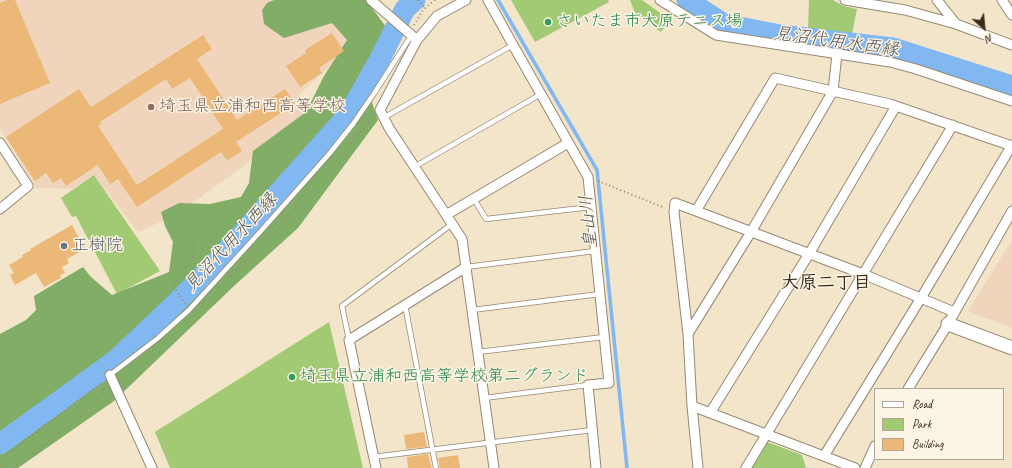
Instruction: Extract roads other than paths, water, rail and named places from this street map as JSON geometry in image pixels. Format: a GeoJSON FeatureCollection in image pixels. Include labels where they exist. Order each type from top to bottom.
{"type":"FeatureCollection","features":[{"type":"Feature","properties":{"kind":"street"},"geometry":{"type":"LineString","coordinates":[[371,0],[412,36]]}},
{"type":"Feature","properties":{"kind":"street"},"geometry":{"type":"LineString","coordinates":[[466,0],[437,16],[412,36],[380,110],[383,118],[414,167],[462,239],[494,468]]}},
{"type":"Feature","properties":{"kind":"street"},"geometry":{"type":"LineString","coordinates":[[488,0],[512,45],[588,177],[609,384],[588,385],[596,468]]}},
{"type":"Feature","properties":{"kind":"street"},"geometry":{"type":"LineString","coordinates":[[660,0],[716,35],[890,62],[1012,101]]}},
{"type":"Feature","properties":{"kind":"street"},"geometry":{"type":"LineString","coordinates":[[845,0],[905,10],[956,24],[1012,45]]}},
{"type":"Feature","properties":{"kind":"street"},"geometry":{"type":"LineString","coordinates":[[937,0],[956,24]]}},
{"type":"Feature","properties":{"kind":"street"},"geometry":{"type":"LineString","coordinates":[[1002,0],[1012,15]]}},
{"type":"Feature","properties":{"kind":"street"},"geometry":{"type":"LineString","coordinates":[[688,334],[751,232],[833,91],[837,54]]}},
{"type":"Feature","properties":{"kind":"street"},"geometry":{"type":"LineString","coordinates":[[696,211],[775,78],[896,106],[1012,145],[921,298],[824,456]]}},
{"type":"Feature","properties":{"kind":"street"},"geometry":{"type":"LineString","coordinates":[[710,413],[810,254],[896,106]]}},
{"type":"Feature","properties":{"kind":"street"},"geometry":{"type":"LineString","coordinates":[[746,468],[953,125]]}},
{"type":"Feature","properties":{"kind":"street"},"geometry":{"type":"LineString","coordinates":[[0,143],[28,186],[0,209]]}},
{"type":"Feature","properties":{"kind":"street"},"geometry":{"type":"LineString","coordinates":[[446,215],[568,143]]}},
{"type":"Feature","properties":{"kind":"street"},"geometry":{"type":"LineString","coordinates":[[698,468],[692,406],[688,334],[674,212],[675,204],[863,274],[954,312]]}},
{"type":"Feature","properties":{"kind":"street"},"geometry":{"type":"LineString","coordinates":[[909,388],[948,324],[1012,211]]}},
{"type":"Feature","properties":{"kind":"street"},"geometry":{"type":"LineString","coordinates":[[376,468],[349,340],[466,267]]}},
{"type":"Feature","properties":{"kind":"street"},"geometry":{"type":"LineString","coordinates":[[948,324],[1012,348]]}},
{"type":"Feature","properties":{"kind":"street"},"geometry":{"type":"LineString","coordinates":[[110,375],[152,468]]}},
{"type":"Feature","properties":{"kind":"street"},"geometry":{"type":"LineString","coordinates":[[692,406],[855,468]]}},
{"type":"Feature","properties":{"kind":"street"},"geometry":{"type":"LineString","coordinates":[[865,468],[874,448]]}},
{"type":"Feature","properties":{"kind":"lane"},"geometry":{"type":"LineString","coordinates":[[110,375],[158,338],[190,310],[330,153],[374,95],[412,36]]}},
{"type":"Feature","properties":{"kind":"lane"},"geometry":{"type":"LineString","coordinates":[[383,118],[512,45]]}},
{"type":"Feature","properties":{"kind":"lane"},"geometry":{"type":"LineString","coordinates":[[414,167],[540,94]]}},
{"type":"Feature","properties":{"kind":"lane"},"geometry":{"type":"LineString","coordinates":[[474,199],[486,219],[591,208]]}},
{"type":"Feature","properties":{"kind":"lane"},"geometry":{"type":"LineString","coordinates":[[349,340],[342,306],[452,224]]}},
{"type":"Feature","properties":{"kind":"lane"},"geometry":{"type":"LineString","coordinates":[[466,267],[595,251]]}},
{"type":"Feature","properties":{"kind":"lane"},"geometry":{"type":"LineString","coordinates":[[472,310],[600,294]]}},
{"type":"Feature","properties":{"kind":"lane"},"geometry":{"type":"LineString","coordinates":[[405,305],[436,468]]}},
{"type":"Feature","properties":{"kind":"lane"},"geometry":{"type":"LineString","coordinates":[[190,310],[193,315]]}},
{"type":"Feature","properties":{"kind":"lane"},"geometry":{"type":"LineString","coordinates":[[478,352],[604,337]]}},
{"type":"Feature","properties":{"kind":"lane"},"geometry":{"type":"LineString","coordinates":[[484,398],[588,385]]}},
{"type":"Feature","properties":{"kind":"lane"},"geometry":{"type":"LineString","coordinates":[[373,457],[592,430]]}},
{"type":"Feature","properties":{"kind":"waterway","name":"見沼代用水西縁"},"geometry":{"type":"LineString","coordinates":[[0,444],[116,360],[171,308],[223,255],[349,114],[380,59],[405,9],[415,0]]}},
{"type":"Feature","properties":{"kind":"waterway","name":"皇山川"},"geometry":{"type":"LineString","coordinates":[[498,0],[597,170],[627,468]]}},
{"type":"Feature","properties":{"kind":"waterway","name":"見沼代用水西縁"},"geometry":{"type":"LineString","coordinates":[[687,0],[724,24],[780,35],[893,48],[1012,86]]}},
{"type":"Feature","properties":{"kind":"place","name":"さいたま市大原テニス場"},"geometry":{"type":"Point","coordinates":[548,22]}},
{"type":"Feature","properties":{"kind":"place","name":"埼玉県立浦和西高等学校"},"geometry":{"type":"Point","coordinates":[151,107]}},
{"type":"Feature","properties":{"kind":"place","name":"正樹院"},"geometry":{"type":"Point","coordinates":[64,246]}},
{"type":"Feature","properties":{"kind":"place","name":"埼玉県立浦和西高等学校第二グランド"},"geometry":{"type":"Point","coordinates":[292,377]}},
{"type":"Feature","properties":{"kind":"district","name":"大原二丁目"},"geometry":{"type":"Point","coordinates":[826,283]}}]}
